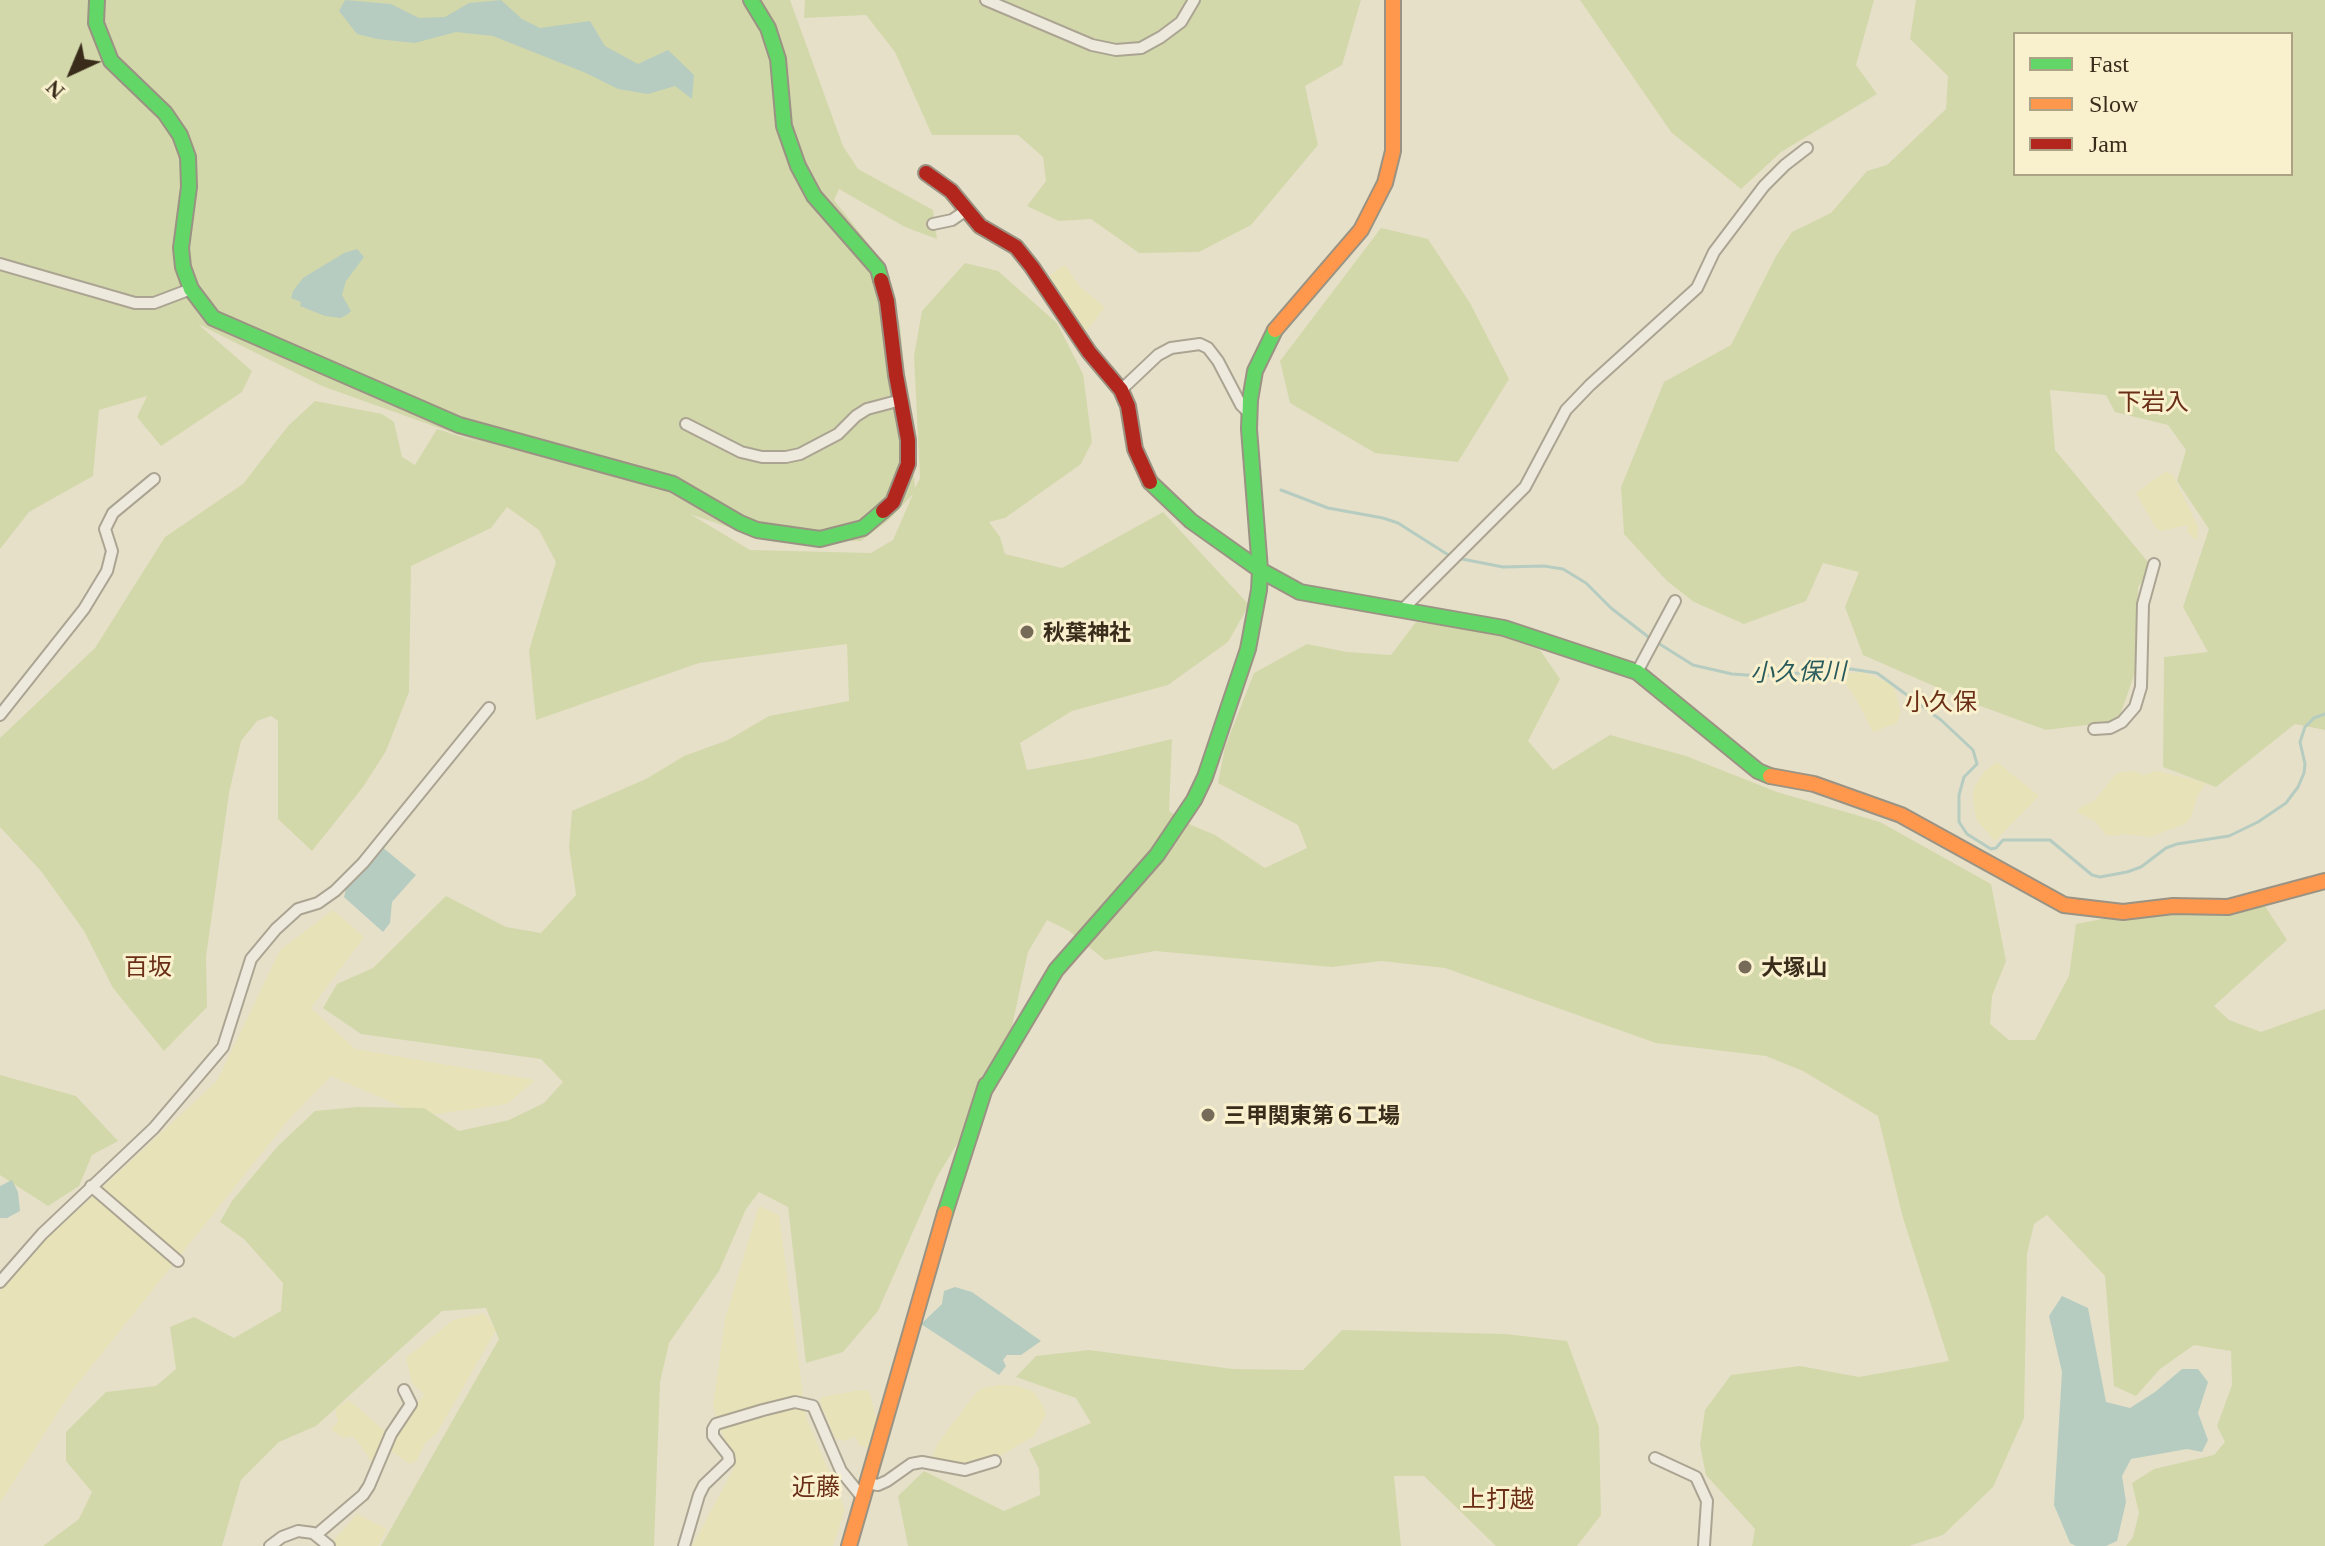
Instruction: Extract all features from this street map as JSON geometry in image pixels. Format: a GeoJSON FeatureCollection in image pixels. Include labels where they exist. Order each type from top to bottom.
{"type":"FeatureCollection","features":[{"type":"Feature","properties":{"kind":"street"},"geometry":{"type":"LineString","coordinates":[[97,0],[96,23],[111,61],[165,113],[180,135],[188,157],[189,187],[181,248],[183,267],[191,289],[213,318],[459,425],[673,484],[757,530],[820,539],[863,528],[893,502],[908,464],[908,440],[887,301],[878,269],[814,196],[798,166],[784,126],[778,59],[768,28],[751,0]]}},
{"type":"Feature","properties":{"kind":"street"},"geometry":{"type":"LineString","coordinates":[[986,0],[1092,45],[1116,50],[1141,48],[1161,37],[1181,22],[1194,0]]}},
{"type":"Feature","properties":{"kind":"street"},"geometry":{"type":"LineString","coordinates":[[849,1546],[962,1155],[998,1056],[1042,976],[1070,940],[1159,848],[1186,813],[1205,777],[1252,633],[1260,570],[1249,413],[1255,371],[1267,343],[1296,304],[1361,230],[1385,183],[1393,151],[1393,0]]}},
{"type":"Feature","properties":{"kind":"street"},"geometry":{"type":"LineString","coordinates":[[1401,611],[1525,487],[1566,410],[1697,288],[1714,252],[1764,186],[1807,148]]}},
{"type":"Feature","properties":{"kind":"street"},"geometry":{"type":"LineString","coordinates":[[926,173],[951,191],[980,226],[1016,247],[1032,267],[1089,352],[1121,390],[1128,406],[1135,449],[1145,475],[1155,489],[1191,521],[1260,570],[1300,592],[1504,628],[1637,672],[1758,771],[1779,779],[1814,784],[1901,815],[2064,905],[2123,912],[2173,906],[2228,907],[2325,881]]}},
{"type":"Feature","properties":{"kind":"street"},"geometry":{"type":"LineString","coordinates":[[933,224],[952,220],[965,211]]}},
{"type":"Feature","properties":{"kind":"street"},"geometry":{"type":"LineString","coordinates":[[0,264],[135,303],[154,303],[191,289]]}},
{"type":"Feature","properties":{"kind":"street"},"geometry":{"type":"LineString","coordinates":[[1121,390],[1158,355],[1171,348],[1200,344],[1208,348],[1218,361],[1241,405],[1249,413]]}},
{"type":"Feature","properties":{"kind":"street"},"geometry":{"type":"LineString","coordinates":[[686,424],[741,452],[762,457],[786,457],[800,454],[838,434],[867,409],[901,400]]}},
{"type":"Feature","properties":{"kind":"street"},"geometry":{"type":"LineString","coordinates":[[0,715],[84,609],[107,571],[112,551],[105,529],[113,513],[154,479]]}},
{"type":"Feature","properties":{"kind":"street"},"geometry":{"type":"LineString","coordinates":[[2094,729],[2110,728],[2122,722],[2135,707],[2141,687],[2143,604],[2154,564]]}},
{"type":"Feature","properties":{"kind":"street"},"geometry":{"type":"LineString","coordinates":[[1637,672],[1675,601]]}},
{"type":"Feature","properties":{"kind":"street"},"geometry":{"type":"LineString","coordinates":[[0,1282],[42,1234],[154,1128],[223,1047],[251,959],[276,929],[298,909],[318,903],[335,891],[363,863],[489,708]]}},
{"type":"Feature","properties":{"kind":"street"},"geometry":{"type":"LineString","coordinates":[[91,1186],[178,1261]]}},
{"type":"Feature","properties":{"kind":"street"},"geometry":{"type":"LineString","coordinates":[[316,1535],[363,1495],[369,1486],[391,1434],[411,1404],[404,1390]]}},
{"type":"Feature","properties":{"kind":"street"},"geometry":{"type":"LineString","coordinates":[[684,1546],[704,1485],[729,1461],[713,1436],[716,1424],[795,1402],[813,1406],[841,1471],[864,1490]]}},
{"type":"Feature","properties":{"kind":"street"},"geometry":{"type":"LineString","coordinates":[[1655,1458],[1696,1477],[1707,1501],[1704,1546]]}},
{"type":"Feature","properties":{"kind":"street"},"geometry":{"type":"LineString","coordinates":[[864,1490],[887,1481],[911,1464],[922,1462],[965,1470],[995,1461]]}},
{"type":"Feature","properties":{"kind":"street"},"geometry":{"type":"LineString","coordinates":[[270,1546],[298,1531],[316,1535],[329,1546]]}},
{"type":"Feature","properties":{"kind":"shaded area"},"geometry":{"type":"Polygon","coordinates":[[[345,0],[391,4],[419,18],[445,17],[469,3],[501,0],[522,19],[540,28],[590,21],[605,46],[638,64],[668,50],[694,75],[692,99],[675,86],[648,94],[618,89],[493,36],[456,32],[415,43],[357,34],[339,11],[345,0]]]}},
{"type":"Feature","properties":{"kind":"shaded area"},"geometry":{"type":"Polygon","coordinates":[[[357,249],[364,257],[346,281],[342,295],[351,311],[348,314],[341,318],[325,316],[300,306],[301,302],[291,298],[303,278],[344,253],[357,249]]]}},
{"type":"Feature","properties":{"kind":"shaded area"},"geometry":{"type":"Polygon","coordinates":[[[1065,265],[1079,286],[1105,307],[1084,334],[1048,280],[1052,273],[1065,265]]]}},
{"type":"Feature","properties":{"kind":"shaded area"},"geometry":{"type":"Polygon","coordinates":[[[2166,471],[2173,475],[2198,527],[2197,541],[2188,533],[2187,525],[2160,531],[2156,528],[2136,493],[2166,471]]]}},
{"type":"Feature","properties":{"kind":"shaded area"},"geometry":{"type":"Polygon","coordinates":[[[1863,672],[1889,683],[1895,690],[1901,712],[1897,723],[1873,732],[1856,699],[1835,674],[1863,672]]]}},
{"type":"Feature","properties":{"kind":"shaded area"},"geometry":{"type":"Polygon","coordinates":[[[1997,762],[2039,796],[1995,841],[1976,819],[1973,799],[1974,787],[1984,772],[1997,762]]]}},
{"type":"Feature","properties":{"kind":"shaded area"},"geometry":{"type":"Polygon","coordinates":[[[2135,771],[2142,775],[2157,771],[2206,783],[2185,824],[2150,837],[2113,836],[2106,835],[2095,821],[2077,812],[2094,801],[2114,776],[2120,772],[2135,771]]]}},
{"type":"Feature","properties":{"kind":"shaded area"},"geometry":{"type":"Polygon","coordinates":[[[381,846],[416,875],[392,902],[390,923],[383,932],[344,897],[346,889],[381,846]]]}},
{"type":"Feature","properties":{"kind":"shaded area"},"geometry":{"type":"Polygon","coordinates":[[[333,910],[364,937],[311,1008],[355,1049],[535,1080],[507,1104],[423,1116],[331,1076],[290,1118],[71,1392],[0,1503],[0,1291],[41,1244],[217,1081],[280,950],[333,910]]]}},
{"type":"Feature","properties":{"kind":"shaded area"},"geometry":{"type":"Polygon","coordinates":[[[12,1180],[18,1192],[20,1211],[0,1218],[0,1186],[12,1180]]]}},
{"type":"Feature","properties":{"kind":"shaded area"},"geometry":{"type":"Polygon","coordinates":[[[759,1206],[779,1215],[806,1417],[845,1509],[833,1546],[692,1546],[734,1468],[713,1407],[725,1319],[759,1206]]]}},
{"type":"Feature","properties":{"kind":"shaded area"},"geometry":{"type":"Polygon","coordinates":[[[955,1287],[972,1292],[1041,1341],[1021,1355],[1007,1355],[1003,1360],[1006,1366],[999,1375],[921,1324],[942,1304],[944,1291],[955,1287]]]}},
{"type":"Feature","properties":{"kind":"shaded area"},"geometry":{"type":"Polygon","coordinates":[[[2062,1296],[2088,1308],[2106,1402],[2130,1408],[2182,1369],[2198,1369],[2208,1382],[2198,1413],[2208,1440],[2202,1452],[2187,1449],[2131,1459],[2122,1476],[2126,1502],[2117,1541],[2106,1546],[2076,1546],[2070,1543],[2054,1505],[2062,1372],[2049,1316],[2062,1296]]]}},
{"type":"Feature","properties":{"kind":"shaded area"},"geometry":{"type":"Polygon","coordinates":[[[484,1313],[496,1330],[437,1433],[425,1443],[417,1460],[410,1464],[388,1449],[373,1466],[353,1436],[344,1438],[331,1430],[338,1421],[335,1408],[349,1400],[387,1433],[409,1415],[424,1394],[412,1383],[406,1358],[453,1320],[484,1313]]]}},
{"type":"Feature","properties":{"kind":"shaded area"},"geometry":{"type":"Polygon","coordinates":[[[1018,1386],[1034,1392],[1046,1415],[1034,1436],[1000,1456],[973,1464],[957,1464],[932,1457],[938,1443],[975,1394],[982,1388],[1018,1386]]]}},
{"type":"Feature","properties":{"kind":"shaded area"},"geometry":{"type":"Polygon","coordinates":[[[869,1391],[877,1420],[868,1448],[860,1445],[855,1436],[844,1441],[835,1438],[820,1403],[821,1397],[869,1391]]]}},
{"type":"Feature","properties":{"kind":"shaded area"},"geometry":{"type":"Polygon","coordinates":[[[357,1514],[387,1529],[378,1546],[329,1546],[357,1514]]]}},
{"type":"Feature","properties":{"kind":"green space"},"geometry":{"type":"Polygon","coordinates":[[[0,0],[790,0],[843,146],[858,169],[933,210],[937,239],[905,227],[839,189],[834,200],[878,256],[900,324],[915,488],[920,478],[914,356],[922,311],[965,263],[998,271],[1057,323],[1083,374],[1092,442],[1081,464],[1005,518],[989,522],[1000,537],[1005,554],[1062,568],[1163,512],[1249,605],[1228,642],[1168,685],[1072,711],[1020,743],[1027,770],[1172,739],[1169,811],[1215,835],[1265,868],[1307,848],[1298,825],[1218,783],[1225,747],[1254,673],[1307,644],[1347,652],[1391,655],[1416,622],[1495,633],[1540,650],[1560,679],[1528,741],[1553,770],[1610,735],[1686,756],[1777,792],[1880,822],[1991,884],[2006,961],[1992,996],[1990,1024],[2009,1040],[2035,1040],[2069,976],[2076,924],[2165,907],[2265,906],[2287,940],[2214,1006],[2229,1020],[2261,1032],[2325,1009],[2325,1546],[2126,1546],[2133,1537],[2139,1513],[2132,1483],[2154,1469],[2214,1455],[2225,1442],[2217,1426],[2232,1385],[2231,1351],[2194,1345],[2160,1369],[2136,1396],[2114,1386],[2105,1276],[2047,1215],[2034,1224],[2027,1254],[2024,1418],[1993,1487],[1943,1535],[1909,1546],[1752,1546],[1755,1529],[1706,1475],[1700,1445],[1705,1410],[1731,1375],[1800,1366],[1859,1377],[1949,1361],[1903,1218],[1878,1116],[1803,1071],[1766,1056],[1656,1043],[1445,968],[1381,961],[1332,967],[1155,951],[1105,960],[1069,931],[1047,920],[1028,952],[1003,1068],[937,1177],[878,1311],[843,1352],[806,1363],[788,1207],[759,1192],[746,1209],[719,1271],[669,1343],[660,1382],[654,1546],[381,1546],[499,1339],[486,1308],[442,1311],[316,1426],[279,1442],[241,1480],[222,1546],[43,1546],[79,1519],[92,1492],[66,1461],[66,1432],[106,1392],[156,1386],[176,1369],[170,1327],[194,1317],[234,1338],[281,1311],[283,1283],[244,1239],[220,1222],[232,1201],[277,1147],[315,1111],[357,1107],[424,1108],[459,1131],[509,1120],[544,1103],[563,1082],[541,1059],[361,1034],[323,1008],[337,984],[373,968],[446,896],[506,927],[541,933],[576,895],[569,847],[572,811],[646,779],[684,756],[728,740],[769,716],[849,701],[847,644],[699,663],[536,720],[529,650],[556,562],[539,530],[507,507],[491,528],[411,566],[409,692],[386,751],[363,787],[312,851],[278,819],[278,721],[271,716],[257,721],[241,741],[229,793],[206,957],[207,1007],[164,1051],[113,988],[84,931],[41,871],[0,827],[0,738],[95,648],[165,537],[243,484],[288,426],[315,401],[382,414],[394,422],[402,457],[415,465],[437,429],[484,444],[322,386],[198,324],[252,371],[242,392],[161,446],[137,417],[147,396],[99,410],[93,476],[29,512],[0,549],[0,0]],[[913,494],[889,520],[861,541],[763,539],[690,514],[750,550],[871,553],[893,540],[913,494]]]}},
{"type":"Feature","properties":{"kind":"green space"},"geometry":{"type":"Polygon","coordinates":[[[805,0],[1361,0],[1342,65],[1305,86],[1318,145],[1251,225],[1199,252],[1139,253],[1091,219],[1059,221],[1027,206],[1046,181],[1043,157],[1018,135],[932,135],[895,52],[866,15],[804,18],[805,0]]]}},
{"type":"Feature","properties":{"kind":"green space"},"geometry":{"type":"Polygon","coordinates":[[[1580,0],[1874,0],[1856,65],[1877,94],[1781,152],[1741,189],[1671,132],[1580,0]]]}},
{"type":"Feature","properties":{"kind":"green space"},"geometry":{"type":"Polygon","coordinates":[[[1916,0],[2325,0],[2325,730],[2295,724],[2216,787],[2163,767],[2164,657],[2208,652],[2183,607],[2209,529],[2177,481],[2186,450],[2168,425],[2115,412],[2106,395],[2050,390],[2055,450],[2153,568],[2138,587],[2137,667],[2118,721],[2046,730],[1975,704],[1863,655],[1845,607],[1859,572],[1823,563],[1806,601],[1744,624],[1694,602],[1667,581],[1624,534],[1621,487],[1664,382],[1731,345],[1776,256],[1792,232],[1831,213],[1867,171],[1887,165],[1946,109],[1948,76],[1910,39],[1916,0]]]}},
{"type":"Feature","properties":{"kind":"green space"},"geometry":{"type":"Polygon","coordinates":[[[1381,228],[1428,239],[1470,303],[1509,379],[1458,462],[1375,453],[1290,403],[1280,361],[1381,228]]]}},
{"type":"Feature","properties":{"kind":"green space"},"geometry":{"type":"Polygon","coordinates":[[[0,1075],[76,1096],[118,1141],[92,1155],[79,1186],[48,1206],[0,1175],[0,1075]]]}},
{"type":"Feature","properties":{"kind":"green space"},"geometry":{"type":"Polygon","coordinates":[[[1342,1330],[1505,1334],[1567,1341],[1599,1427],[1601,1515],[1577,1546],[1496,1546],[1424,1476],[1394,1476],[1401,1546],[908,1546],[898,1496],[924,1471],[1004,1511],[1040,1495],[1039,1469],[1029,1449],[1091,1423],[1076,1398],[1016,1377],[1036,1356],[1089,1350],[1233,1369],[1303,1370],[1342,1330]]]}},
{"type":"Feature","properties":{"kind":"waterway","name":"小久保川"},"geometry":{"type":"LineString","coordinates":[[1281,490],[1328,508],[1398,523],[1450,556]]}},
{"type":"Feature","properties":{"kind":"waterway","name":"小久保川"},"geometry":{"type":"LineString","coordinates":[[1457,558],[1503,567],[1563,569],[1586,583],[1611,608],[1651,639]]}},
{"type":"Feature","properties":{"kind":"waterway","name":"小久保川"},"geometry":{"type":"LineString","coordinates":[[1658,643],[1693,665],[1732,674],[1762,676],[1851,669],[1877,673],[1941,720],[1973,750],[1977,764],[1964,777],[1959,795],[1959,822],[1967,834],[1991,849],[2003,840],[2050,840],[2092,875],[2100,877],[2141,867],[2166,848],[2177,844],[2229,836],[2258,822],[2286,803],[2304,773],[2300,742],[2305,727],[2314,718],[2325,714]]}},
{"type":"Feature","properties":{"kind":"traffic: fast"},"geometry":{"type":"LineString","coordinates":[[97,0],[96,23],[111,61],[165,113],[180,135],[188,157],[189,187],[181,248],[183,267],[191,289],[213,318],[459,425],[673,484],[757,530],[820,539],[863,528],[883,511]]}},
{"type":"Feature","properties":{"kind":"traffic: fast"},"geometry":{"type":"LineString","coordinates":[[751,0],[768,28],[778,59],[784,126],[798,166],[814,196],[878,269],[881,280]]}},
{"type":"Feature","properties":{"kind":"traffic: fast"},"geometry":{"type":"LineString","coordinates":[[984,1091],[1056,970],[1157,855],[1194,800],[1205,777],[1248,649],[1259,590],[1250,400],[1255,371],[1275,330]]}},
{"type":"Feature","properties":{"kind":"traffic: fast"},"geometry":{"type":"LineString","coordinates":[[1150,482],[1191,521],[1260,570],[1300,592],[1504,628],[1637,672],[1758,771],[1770,776]]}},
{"type":"Feature","properties":{"kind":"traffic: fast"},"geometry":{"type":"LineString","coordinates":[[945,1213],[986,1085]]}},
{"type":"Feature","properties":{"kind":"traffic: slow"},"geometry":{"type":"LineString","coordinates":[[1275,330],[1361,230],[1385,183],[1393,151],[1393,0]]}},
{"type":"Feature","properties":{"kind":"traffic: slow"},"geometry":{"type":"LineString","coordinates":[[1770,776],[1814,784],[1901,815],[2064,905],[2123,912],[2173,906],[2228,907],[2325,881]]}},
{"type":"Feature","properties":{"kind":"traffic: slow"},"geometry":{"type":"LineString","coordinates":[[849,1546],[945,1213]]}},
{"type":"Feature","properties":{"kind":"traffic: jam"},"geometry":{"type":"LineString","coordinates":[[926,173],[951,191],[980,226],[1016,247],[1032,267],[1089,352],[1121,390],[1128,406],[1135,449],[1150,482]]}},
{"type":"Feature","properties":{"kind":"traffic: jam"},"geometry":{"type":"LineString","coordinates":[[881,280],[887,301],[908,440],[908,464],[893,502],[883,511]]}},
{"type":"Feature","properties":{"kind":"place","name":"秋葉神社"},"geometry":{"type":"Point","coordinates":[1027,632]}},
{"type":"Feature","properties":{"kind":"place","name":"大塚山"},"geometry":{"type":"Point","coordinates":[1745,967]}},
{"type":"Feature","properties":{"kind":"place","name":"三甲関東第６工場"},"geometry":{"type":"Point","coordinates":[1208,1115]}},
{"type":"Feature","properties":{"kind":"district","name":"下岩入"},"geometry":{"type":"Point","coordinates":[2153,401]}},
{"type":"Feature","properties":{"kind":"district","name":"小久保"},"geometry":{"type":"Point","coordinates":[1941,701]}},
{"type":"Feature","properties":{"kind":"district","name":"百坂"},"geometry":{"type":"Point","coordinates":[148,966]}},
{"type":"Feature","properties":{"kind":"district","name":"近藤"},"geometry":{"type":"Point","coordinates":[816,1486]}},
{"type":"Feature","properties":{"kind":"district","name":"上打越"},"geometry":{"type":"Point","coordinates":[1498,1498]}}]}
